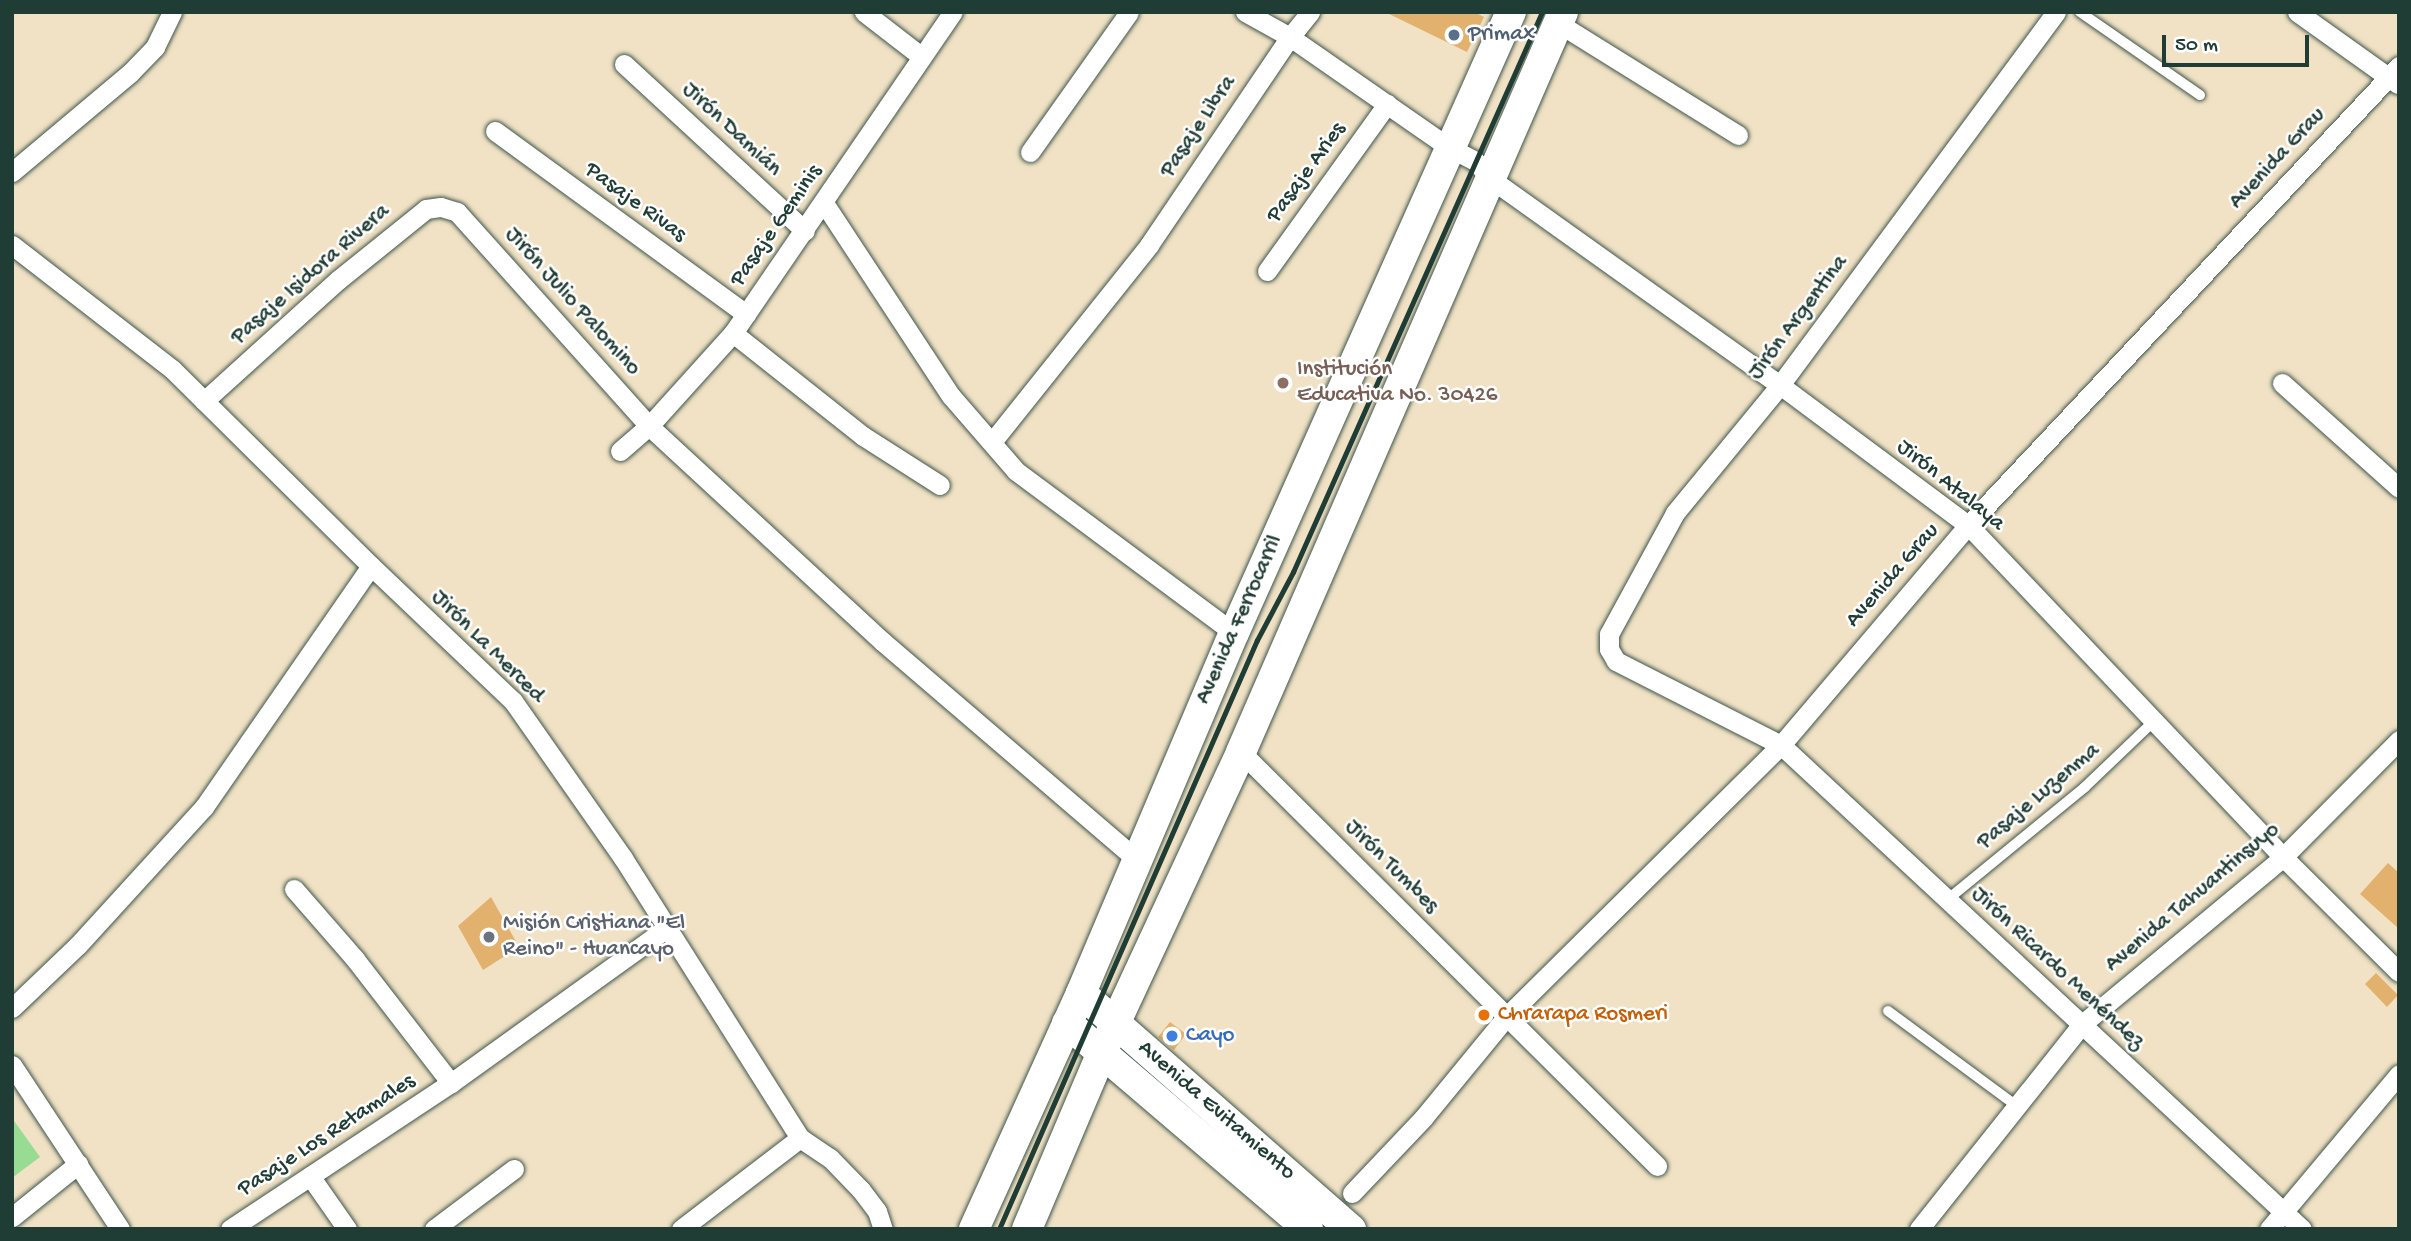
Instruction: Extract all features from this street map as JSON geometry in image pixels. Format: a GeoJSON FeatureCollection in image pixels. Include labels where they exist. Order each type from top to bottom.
{"type":"FeatureCollection","features":[{"type":"Feature","properties":{"kind":"main road","name":"Avenida Ferrocarril"},"geometry":{"type":"LineString","coordinates":[[1027,1229],[1102,1052],[1241,752],[1472,163],[1511,12]]}},
{"type":"Feature","properties":{"kind":"main road","name":"Avenida Ferrocarril"},"geometry":{"type":"LineString","coordinates":[[974,1229],[1081,993],[1234,633],[1472,163],[1560,18]]}},
{"type":"Feature","properties":{"kind":"main road","name":"Avenida Evitamiento"},"geometry":{"type":"LineString","coordinates":[[1081,993],[1351,1229]]}},
{"type":"Feature","properties":{"kind":"main road","name":"Avenida Evitamiento"},"geometry":{"type":"LineString","coordinates":[[1067,1023],[1306,1228]]}},
{"type":"Feature","properties":{"kind":"street"},"geometry":{"type":"LineString","coordinates":[[12,172],[131,72],[155,47],[172,12]]}},
{"type":"Feature","properties":{"kind":"street"},"geometry":{"type":"LineString","coordinates":[[864,12],[922,57]]}},
{"type":"Feature","properties":{"kind":"street","name":"Pasaje Geminis"},"geometry":{"type":"LineString","coordinates":[[620,451],[649,426],[733,333],[953,12]]}},
{"type":"Feature","properties":{"kind":"street"},"geometry":{"type":"LineString","coordinates":[[1030,152],[1129,12]]}},
{"type":"Feature","properties":{"kind":"street","name":"Jirón Atalaya"},"geometry":{"type":"LineString","coordinates":[[1245,12],[1290,37],[1472,163],[1968,525],[2283,857],[2399,972]]}},
{"type":"Feature","properties":{"kind":"street","name":"Pasaje Libra"},"geometry":{"type":"LineString","coordinates":[[992,442],[1149,245],[1290,37],[1310,12]]}},
{"type":"Feature","properties":{"kind":"street","name":"Jirón Argentina"},"geometry":{"type":"LineString","coordinates":[[1616,661],[1610,656],[1609,634],[1675,513],[1780,386],[2056,12]]}},
{"type":"Feature","properties":{"kind":"street"},"geometry":{"type":"LineString","coordinates":[[2298,12],[2395,76]]}},
{"type":"Feature","properties":{"kind":"street"},"geometry":{"type":"LineString","coordinates":[[1560,18],[1738,135]]}},
{"type":"Feature","properties":{"kind":"street","name":"Jirón Damián"},"geometry":{"type":"LineString","coordinates":[[624,64],[805,231]]}},
{"type":"Feature","properties":{"kind":"street","name":"Avenida Grau"},"geometry":{"type":"LineString","coordinates":[[1352,1193],[1424,1117],[1506,1017],[1781,745],[1968,525],[2395,76]]}},
{"type":"Feature","properties":{"kind":"street","name":"Pasaje Aries"},"geometry":{"type":"LineString","coordinates":[[1267,271],[1387,104]]}},
{"type":"Feature","properties":{"kind":"street","name":"Pasaje Rivas"},"geometry":{"type":"LineString","coordinates":[[495,131],[746,314]]}},
{"type":"Feature","properties":{"kind":"street"},"geometry":{"type":"LineString","coordinates":[[824,203],[951,396],[1016,471],[1234,633]]}},
{"type":"Feature","properties":{"kind":"street","name":"Pasaje Isidora Rivera"},"geometry":{"type":"LineString","coordinates":[[204,401],[338,280],[426,209],[441,207],[457,212]]}},
{"type":"Feature","properties":{"kind":"street","name":"Jirón Julio Palomino"},"geometry":{"type":"LineString","coordinates":[[457,212],[649,426],[883,642],[1137,860]]}},
{"type":"Feature","properties":{"kind":"street","name":"Jirón La Merced"},"geometry":{"type":"LineString","coordinates":[[12,245],[172,369],[371,566],[513,701],[623,858],[800,1138],[830,1158],[861,1190],[877,1211],[883,1229]]}},
{"type":"Feature","properties":{"kind":"street"},"geometry":{"type":"LineString","coordinates":[[733,333],[863,436],[940,485]]}},
{"type":"Feature","properties":{"kind":"street"},"geometry":{"type":"LineString","coordinates":[[2282,383],[2399,488]]}},
{"type":"Feature","properties":{"kind":"street"},"geometry":{"type":"LineString","coordinates":[[12,1008],[78,945],[204,807],[371,566]]}},
{"type":"Feature","properties":{"kind":"street","name":"Jirón Ricardo Menéndez"},"geometry":{"type":"LineString","coordinates":[[1616,661],[1781,745],[2302,1229]]}},
{"type":"Feature","properties":{"kind":"street","name":"Avenida Tahuantinsuyo"},"geometry":{"type":"LineString","coordinates":[[1919,1229],[2081,1025],[2283,857],[2399,740]]}},
{"type":"Feature","properties":{"kind":"street","name":"Jirón Tumbes"},"geometry":{"type":"LineString","coordinates":[[1241,752],[1657,1166]]}},
{"type":"Feature","properties":{"kind":"street","name":"Pasaje Los Retamales"},"geometry":{"type":"LineString","coordinates":[[294,889],[355,959],[451,1083]]}},
{"type":"Feature","properties":{"kind":"street","name":"Pasaje Los Retamales"},"geometry":{"type":"LineString","coordinates":[[230,1229],[451,1083],[667,928]]}},
{"type":"Feature","properties":{"kind":"street"},"geometry":{"type":"LineString","coordinates":[[12,1065],[120,1229]]}},
{"type":"Feature","properties":{"kind":"street"},"geometry":{"type":"LineString","coordinates":[[2269,1229],[2399,1074]]}},
{"type":"Feature","properties":{"kind":"street"},"geometry":{"type":"LineString","coordinates":[[681,1229],[800,1138]]}},
{"type":"Feature","properties":{"kind":"street"},"geometry":{"type":"LineString","coordinates":[[12,1217],[78,1164]]}},
{"type":"Feature","properties":{"kind":"street"},"geometry":{"type":"LineString","coordinates":[[434,1229],[514,1169]]}},
{"type":"Feature","properties":{"kind":"street"},"geometry":{"type":"LineString","coordinates":[[310,1176],[347,1229]]}},
{"type":"Feature","properties":{"kind":"lane"},"geometry":{"type":"LineString","coordinates":[[2080,12],[2200,94]]}},
{"type":"Feature","properties":{"kind":"lane","name":"Pasaje Luzenma"},"geometry":{"type":"LineString","coordinates":[[1947,900],[2085,787],[2154,721]]}},
{"type":"Feature","properties":{"kind":"lane"},"geometry":{"type":"LineString","coordinates":[[1888,1011],[2017,1106]]}},
{"type":"Feature","properties":{"kind":"green space"},"geometry":{"type":"Polygon","coordinates":[[[12,1118],[40,1157],[12,1178],[12,1118]]]}},
{"type":"Feature","properties":{"kind":"building","name":"Primax"},"geometry":{"type":"Polygon","coordinates":[[[1385,12],[1474,12],[1484,17],[1467,52],[1385,12]]]}},
{"type":"Feature","properties":{"kind":"building"},"geometry":{"type":"Polygon","coordinates":[[[2388,863],[2399,873],[2399,929],[2360,894],[2388,863]]]}},
{"type":"Feature","properties":{"kind":"building","name":"Misión Cristiana \"El Reino\" - Huancayo"},"geometry":{"type":"Polygon","coordinates":[[[491,897],[519,947],[483,970],[458,926],[491,897]]]}},
{"type":"Feature","properties":{"kind":"building"},"geometry":{"type":"Polygon","coordinates":[[[2376,973],[2398,995],[2387,1007],[2365,984],[2376,973]]]}},
{"type":"Feature","properties":{"kind":"building","name":"Cayo"},"geometry":{"type":"Polygon","coordinates":[[[1170,1022],[1186,1034],[1174,1050],[1158,1037],[1170,1022]]]}},
{"type":"Feature","properties":{"kind":"railway"},"geometry":{"type":"LineString","coordinates":[[999,1229],[1257,640],[1293,572],[1542,12]]}},
{"type":"Feature","properties":{"kind":"place","name":"Primax"},"geometry":{"type":"Point","coordinates":[1454,35]}},
{"type":"Feature","properties":{"kind":"place","name":"Institución Educativa No. 30426"},"geometry":{"type":"Point","coordinates":[1283,383]}},
{"type":"Feature","properties":{"kind":"place","name":"Misión Cristiana \"El Reino\" - Huancayo"},"geometry":{"type":"Point","coordinates":[489,937]}},
{"type":"Feature","properties":{"kind":"place","name":"Chrarapa Rosmeri"},"geometry":{"type":"Point","coordinates":[1484,1015]}},
{"type":"Feature","properties":{"kind":"place","name":"Cayo"},"geometry":{"type":"Point","coordinates":[1172,1036]}}]}
